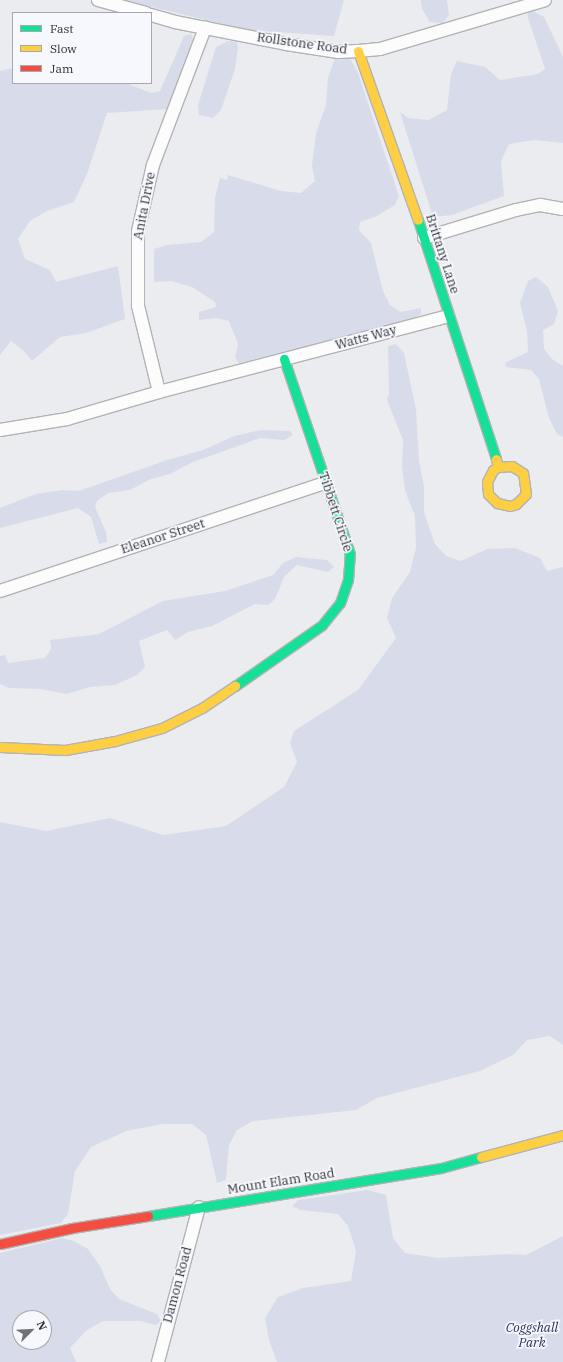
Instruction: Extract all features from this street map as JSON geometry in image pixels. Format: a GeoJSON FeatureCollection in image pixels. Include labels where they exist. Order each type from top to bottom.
{"type":"FeatureCollection","features":[{"type":"Feature","properties":{"kind":"street"},"geometry":{"type":"LineString","coordinates":[[98,0],[142,12]]}},
{"type":"Feature","properties":{"kind":"street","name":"Rollstone Road"},"geometry":{"type":"LineString","coordinates":[[152,15],[205,28],[286,44],[338,52],[385,48],[545,0]]}},
{"type":"Feature","properties":{"kind":"street","name":"Anita Drive"},"geometry":{"type":"LineString","coordinates":[[160,392],[139,311],[138,231],[153,165],[205,28]]}},
{"type":"Feature","properties":{"kind":"street","name":"Brittany Lane"},"geometry":{"type":"LineString","coordinates":[[358,51],[424,238],[498,467]]}},
{"type":"Feature","properties":{"kind":"street"},"geometry":{"type":"LineString","coordinates":[[424,238],[516,210],[540,205],[563,209]]}},
{"type":"Feature","properties":{"kind":"street","name":"Watts Way"},"geometry":{"type":"LineString","coordinates":[[284,359],[448,316]]}},
{"type":"Feature","properties":{"kind":"street"},"geometry":{"type":"LineString","coordinates":[[0,430],[67,419],[160,392],[284,359]]}},
{"type":"Feature","properties":{"kind":"street","name":"Tibbett Circle"},"geometry":{"type":"LineString","coordinates":[[0,747],[65,750],[115,742],[162,728],[202,708],[322,625],[340,602],[348,580],[350,554],[284,359]]}},
{"type":"Feature","properties":{"kind":"street"},"geometry":{"type":"LineString","coordinates":[[512,466],[523,473],[526,480],[526,494],[516,504],[503,505],[488,494],[487,482],[493,470],[498,467],[512,466]]}},
{"type":"Feature","properties":{"kind":"street","name":"Eleanor Street"},"geometry":{"type":"LineString","coordinates":[[0,591],[326,483]]}},
{"type":"Feature","properties":{"kind":"street","name":"Mount Elam Road"},"geometry":{"type":"LineString","coordinates":[[0,1244],[72,1228],[441,1168],[563,1135]]}},
{"type":"Feature","properties":{"kind":"street","name":"Damon Road"},"geometry":{"type":"LineString","coordinates":[[158,1362],[199,1207]]}},
{"type":"Feature","properties":{"kind":"green space"},"geometry":{"type":"Polygon","coordinates":[[[122,0],[344,0],[334,36],[248,30],[122,0]]]}},
{"type":"Feature","properties":{"kind":"green space"},"geometry":{"type":"Polygon","coordinates":[[[421,0],[447,0],[449,15],[443,23],[430,22],[422,9],[421,0]]]}},
{"type":"Feature","properties":{"kind":"green space"},"geometry":{"type":"Polygon","coordinates":[[[531,10],[544,17],[563,57],[563,143],[534,140],[509,144],[501,161],[504,196],[452,215],[433,217],[400,112],[408,118],[429,120],[447,110],[451,74],[457,61],[485,67],[500,80],[538,74],[545,69],[527,15],[531,10]]]}},
{"type":"Feature","properties":{"kind":"green space"},"geometry":{"type":"Polygon","coordinates":[[[191,34],[194,41],[167,109],[107,113],[87,174],[74,202],[47,211],[30,221],[18,239],[25,259],[50,270],[56,282],[118,266],[125,319],[86,333],[60,337],[32,361],[25,352],[11,341],[0,355],[0,71],[12,68],[12,84],[128,84],[151,93],[160,91],[184,36],[191,34]]]}},
{"type":"Feature","properties":{"kind":"green space"},"geometry":{"type":"Polygon","coordinates":[[[228,41],[237,42],[238,49],[235,69],[221,110],[213,118],[199,115],[198,105],[216,47],[228,41]]]}},
{"type":"Feature","properties":{"kind":"green space"},"geometry":{"type":"Polygon","coordinates":[[[342,56],[351,60],[358,73],[399,196],[395,205],[377,216],[360,222],[359,230],[371,243],[383,291],[390,305],[400,312],[421,308],[421,314],[411,320],[239,363],[235,358],[238,344],[229,321],[216,318],[199,320],[199,312],[216,307],[215,302],[192,287],[171,281],[154,282],[154,249],[167,245],[201,242],[214,232],[215,198],[220,178],[227,180],[228,175],[281,191],[301,193],[315,181],[312,166],[316,133],[326,105],[328,78],[335,58],[342,56]]]}},
{"type":"Feature","properties":{"kind":"green space"},"geometry":{"type":"Polygon","coordinates":[[[536,277],[548,287],[558,311],[554,324],[543,330],[544,349],[552,359],[563,366],[563,437],[557,434],[549,418],[539,379],[531,370],[506,367],[505,363],[528,352],[527,331],[520,303],[528,281],[536,277]]]}},
{"type":"Feature","properties":{"kind":"green space"},"geometry":{"type":"Polygon","coordinates":[[[396,344],[404,353],[416,409],[419,461],[424,486],[424,512],[435,544],[446,556],[461,561],[487,549],[515,548],[540,558],[547,571],[563,567],[563,1045],[550,1036],[527,1040],[513,1055],[480,1071],[377,1098],[356,1110],[253,1121],[237,1130],[229,1145],[226,1180],[217,1183],[206,1135],[192,1124],[163,1124],[126,1131],[91,1147],[75,1171],[68,1214],[61,1223],[0,1235],[0,822],[46,831],[110,818],[163,835],[226,826],[284,787],[297,762],[290,743],[294,731],[358,690],[396,638],[387,618],[392,598],[410,572],[416,548],[415,516],[405,491],[402,466],[403,440],[387,400],[389,394],[388,346],[396,344]]]}},
{"type":"Feature","properties":{"kind":"green space"},"geometry":{"type":"Polygon","coordinates":[[[261,430],[290,431],[293,435],[284,440],[260,438],[193,462],[170,474],[151,479],[130,490],[108,493],[97,501],[95,507],[106,532],[107,542],[99,544],[91,517],[78,508],[0,528],[0,508],[36,494],[63,490],[79,491],[167,460],[203,450],[234,436],[261,430]]]}},
{"type":"Feature","properties":{"kind":"green space"},"geometry":{"type":"Polygon","coordinates":[[[296,557],[327,560],[334,567],[328,572],[297,565],[284,577],[275,599],[268,605],[255,604],[212,626],[188,632],[175,640],[167,630],[139,641],[145,667],[137,675],[115,685],[90,687],[67,694],[40,689],[9,688],[0,684],[0,656],[5,655],[8,663],[45,658],[51,649],[50,640],[99,634],[163,601],[225,591],[273,575],[283,563],[296,557]]]}},
{"type":"Feature","properties":{"kind":"green space","name":"Coggshall Park"},"geometry":{"type":"Polygon","coordinates":[[[368,1190],[386,1195],[393,1238],[405,1253],[438,1258],[510,1254],[526,1255],[563,1236],[563,1362],[277,1362],[269,1340],[265,1318],[278,1297],[303,1288],[351,1281],[356,1251],[348,1226],[338,1214],[300,1210],[292,1206],[298,1200],[368,1190]]]}},
{"type":"Feature","properties":{"kind":"green space"},"geometry":{"type":"Polygon","coordinates":[[[62,1238],[74,1241],[88,1249],[100,1266],[110,1289],[119,1299],[157,1314],[161,1321],[156,1325],[140,1321],[103,1321],[87,1330],[70,1348],[76,1362],[0,1362],[0,1253],[62,1238]]]}},
{"type":"Feature","properties":{"kind":"traffic: fast"},"geometry":{"type":"LineString","coordinates":[[418,220],[496,459]]}},
{"type":"Feature","properties":{"kind":"traffic: fast"},"geometry":{"type":"LineString","coordinates":[[235,686],[322,625],[340,603],[348,580],[350,554],[284,359]]}},
{"type":"Feature","properties":{"kind":"traffic: fast"},"geometry":{"type":"LineString","coordinates":[[148,1216],[441,1168],[481,1157]]}},
{"type":"Feature","properties":{"kind":"traffic: slow"},"geometry":{"type":"LineString","coordinates":[[358,51],[418,220]]}},
{"type":"Feature","properties":{"kind":"traffic: slow"},"geometry":{"type":"LineString","coordinates":[[496,459],[498,467],[493,470],[487,482],[488,494],[497,503],[510,506],[516,504],[526,494],[523,473],[512,466],[498,467]]}},
{"type":"Feature","properties":{"kind":"traffic: slow"},"geometry":{"type":"LineString","coordinates":[[0,747],[65,750],[115,741],[162,728],[202,708],[235,686]]}},
{"type":"Feature","properties":{"kind":"traffic: slow"},"geometry":{"type":"LineString","coordinates":[[481,1157],[563,1135]]}},
{"type":"Feature","properties":{"kind":"traffic: jam"},"geometry":{"type":"LineString","coordinates":[[0,1244],[72,1228],[148,1216]]}}]}
